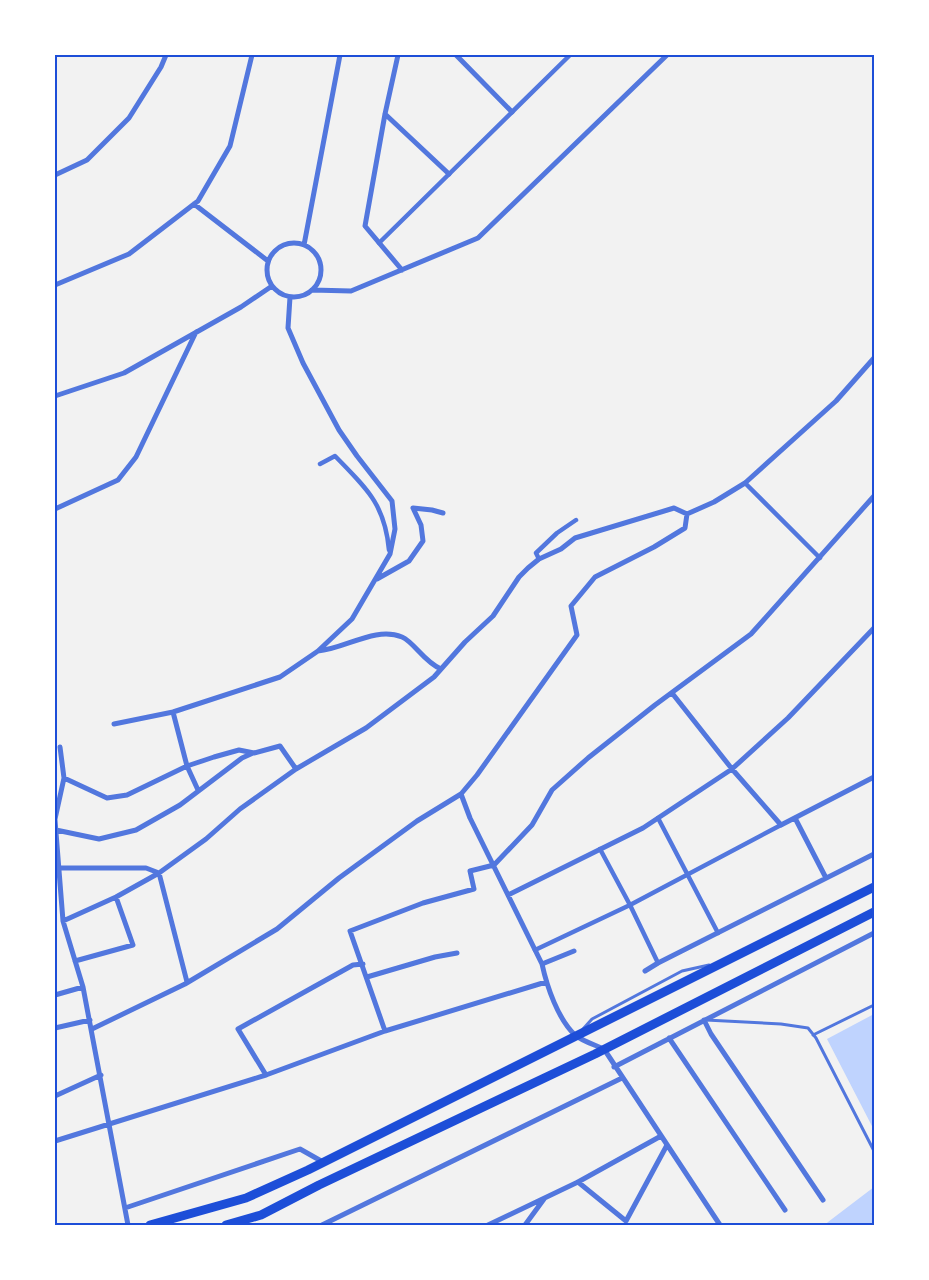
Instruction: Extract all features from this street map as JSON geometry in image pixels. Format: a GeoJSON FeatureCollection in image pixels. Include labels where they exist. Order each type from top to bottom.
{"type":"FeatureCollection","features":[{"type":"Feature","properties":{"kind":"main road"},"geometry":{"type":"LineString","coordinates":[[150,1225],[246,1198],[323,1162],[874,887]]}},
{"type":"Feature","properties":{"kind":"main road"},"geometry":{"type":"LineString","coordinates":[[226,1225],[261,1215],[319,1185],[604,1049],[874,912]]}},
{"type":"Feature","properties":{"kind":"street"},"geometry":{"type":"LineString","coordinates":[[55,175],[87,160],[129,118],[161,67],[166,55]]}},
{"type":"Feature","properties":{"kind":"street"},"geometry":{"type":"LineString","coordinates":[[55,285],[129,254],[198,201],[230,146],[252,55]]}},
{"type":"Feature","properties":{"kind":"street"},"geometry":{"type":"LineString","coordinates":[[304,246],[340,55]]}},
{"type":"Feature","properties":{"kind":"street"},"geometry":{"type":"LineString","coordinates":[[398,55],[385,114],[365,226],[402,270]]}},
{"type":"Feature","properties":{"kind":"street"},"geometry":{"type":"LineString","coordinates":[[456,55],[512,112]]}},
{"type":"Feature","properties":{"kind":"street"},"geometry":{"type":"LineString","coordinates":[[379,243],[570,55]]}},
{"type":"Feature","properties":{"kind":"street"},"geometry":{"type":"LineString","coordinates":[[312,290],[351,291],[478,238],[667,55]]}},
{"type":"Feature","properties":{"kind":"street"},"geometry":{"type":"LineString","coordinates":[[385,114],[449,174]]}},
{"type":"Feature","properties":{"kind":"street"},"geometry":{"type":"LineString","coordinates":[[194,204],[268,261]]}},
{"type":"Feature","properties":{"kind":"street"},"geometry":{"type":"LineString","coordinates":[[296,243],[304,246],[312,250],[317,257],[320,266],[318,283],[305,295],[296,298],[278,293],[268,279],[268,261],[279,248],[287,244],[296,243]]}},
{"type":"Feature","properties":{"kind":"street"},"geometry":{"type":"LineString","coordinates":[[55,396],[124,373],[241,307],[272,286]]}},
{"type":"Feature","properties":{"kind":"street"},"geometry":{"type":"LineString","coordinates":[[114,724],[173,712],[280,677],[318,651],[352,619],[390,554],[395,528],[392,501],[339,430],[303,363],[288,328],[290,297]]}},
{"type":"Feature","properties":{"kind":"street"},"geometry":{"type":"LineString","coordinates":[[55,509],[118,480],[136,457],[196,332]]}},
{"type":"Feature","properties":{"kind":"street"},"geometry":{"type":"LineString","coordinates":[[63,921],[116,897],[159,873],[206,839],[240,809],[296,769],[366,728],[434,678],[440,669],[493,616],[519,577],[539,559],[561,548],[574,538],[674,508],[687,514],[714,502],[745,483],[836,401],[874,358]]}},
{"type":"Feature","properties":{"kind":"street"},"geometry":{"type":"LineString","coordinates":[[320,464],[335,456],[371,494],[382,514],[388,536],[390,554]]}},
{"type":"Feature","properties":{"kind":"street"},"geometry":{"type":"LineString","coordinates":[[745,483],[820,558]]}},
{"type":"Feature","properties":{"kind":"street"},"geometry":{"type":"LineString","coordinates":[[386,1031],[350,931],[423,903],[474,889],[470,871],[494,865],[532,825],[552,790],[588,758],[751,634],[874,496]]}},
{"type":"Feature","properties":{"kind":"street"},"geometry":{"type":"LineString","coordinates":[[376,580],[409,561],[423,541],[421,526],[413,508],[432,510],[443,514]]}},
{"type":"Feature","properties":{"kind":"street"},"geometry":{"type":"LineString","coordinates":[[92,1029],[188,982],[277,929],[339,878],[417,822],[461,794],[477,775],[577,635],[571,606],[595,576],[654,547],[685,528],[687,514]]}},
{"type":"Feature","properties":{"kind":"street"},"geometry":{"type":"LineString","coordinates":[[539,559],[536,553],[558,532],[576,520]]}},
{"type":"Feature","properties":{"kind":"street"},"geometry":{"type":"LineString","coordinates":[[508,896],[658,818],[732,769],[788,718],[874,628]]}},
{"type":"Feature","properties":{"kind":"street"},"geometry":{"type":"LineString","coordinates":[[318,651],[330,650],[370,636],[388,634],[403,637],[432,665],[440,669]]}},
{"type":"Feature","properties":{"kind":"street"},"geometry":{"type":"LineString","coordinates":[[672,693],[732,769],[781,825]]}},
{"type":"Feature","properties":{"kind":"street"},"geometry":{"type":"LineString","coordinates":[[173,712],[187,766],[198,790]]}},
{"type":"Feature","properties":{"kind":"street"},"geometry":{"type":"LineString","coordinates":[[56,830],[99,839],[136,830],[180,805],[242,758],[280,746],[296,769]]}},
{"type":"Feature","properties":{"kind":"street"},"geometry":{"type":"LineString","coordinates":[[58,747],[64,778],[55,820],[63,921],[83,987],[92,1029],[128,1225]]}},
{"type":"Feature","properties":{"kind":"street"},"geometry":{"type":"LineString","coordinates":[[64,778],[107,798],[127,795],[187,766],[239,750],[254,753]]}},
{"type":"Feature","properties":{"kind":"street"},"geometry":{"type":"LineString","coordinates":[[535,950],[630,905],[874,777]]}},
{"type":"Feature","properties":{"kind":"street"},"geometry":{"type":"LineString","coordinates":[[461,794],[470,818],[542,964],[546,982],[564,1022],[576,1036],[604,1049],[614,1067],[720,1225]]}},
{"type":"Feature","properties":{"kind":"street"},"geometry":{"type":"LineString","coordinates":[[658,818],[718,932]]}},
{"type":"Feature","properties":{"kind":"street"},"geometry":{"type":"LineString","coordinates":[[795,818],[826,878]]}},
{"type":"Feature","properties":{"kind":"street"},"geometry":{"type":"LineString","coordinates":[[600,849],[658,963]]}},
{"type":"Feature","properties":{"kind":"street"},"geometry":{"type":"LineString","coordinates":[[645,971],[718,932],[874,854]]}},
{"type":"Feature","properties":{"kind":"street"},"geometry":{"type":"LineString","coordinates":[[59,868],[146,868],[159,873]]}},
{"type":"Feature","properties":{"kind":"street"},"geometry":{"type":"LineString","coordinates":[[159,873],[188,982]]}},
{"type":"Feature","properties":{"kind":"street"},"geometry":{"type":"LineString","coordinates":[[75,961],[133,945],[116,897]]}},
{"type":"Feature","properties":{"kind":"street"},"geometry":{"type":"LineString","coordinates":[[614,1067],[874,932]]}},
{"type":"Feature","properties":{"kind":"street"},"geometry":{"type":"LineString","coordinates":[[542,964],[574,950]]}},
{"type":"Feature","properties":{"kind":"street"},"geometry":{"type":"LineString","coordinates":[[367,977],[457,953]]}},
{"type":"Feature","properties":{"kind":"street"},"geometry":{"type":"LineString","coordinates":[[266,1075],[238,1029],[353,965],[363,964]]}},
{"type":"Feature","properties":{"kind":"street"},"geometry":{"type":"LineString","coordinates":[[55,1141],[266,1075],[386,1031],[546,982]]}},
{"type":"Feature","properties":{"kind":"street"},"geometry":{"type":"LineString","coordinates":[[55,995],[83,987]]}},
{"type":"Feature","properties":{"kind":"street"},"geometry":{"type":"LineString","coordinates":[[55,1028],[90,1020]]}},
{"type":"Feature","properties":{"kind":"street"},"geometry":{"type":"LineString","coordinates":[[704,1020],[711,1034],[823,1200]]}},
{"type":"Feature","properties":{"kind":"street"},"geometry":{"type":"LineString","coordinates":[[669,1038],[785,1210]]}},
{"type":"Feature","properties":{"kind":"street"},"geometry":{"type":"LineString","coordinates":[[55,1096],[101,1075]]}},
{"type":"Feature","properties":{"kind":"street"},"geometry":{"type":"LineString","coordinates":[[322,1225],[622,1078]]}},
{"type":"Feature","properties":{"kind":"street"},"geometry":{"type":"LineString","coordinates":[[488,1225],[578,1182],[662,1136]]}},
{"type":"Feature","properties":{"kind":"street"},"geometry":{"type":"LineString","coordinates":[[578,1182],[626,1221],[668,1145]]}},
{"type":"Feature","properties":{"kind":"street"},"geometry":{"type":"LineString","coordinates":[[125,1208],[300,1148],[323,1162]]}},
{"type":"Feature","properties":{"kind":"street"},"geometry":{"type":"LineString","coordinates":[[526,1225],[545,1198]]}},
{"type":"Feature","properties":{"kind":"lane"},"geometry":{"type":"LineString","coordinates":[[813,1035],[874,1005]]}},
{"type":"Feature","properties":{"kind":"lane"},"geometry":{"type":"LineString","coordinates":[[704,1020],[781,1024],[808,1028],[874,1151]]}},
{"type":"Feature","properties":{"kind":"water"},"geometry":{"type":"Polygon","coordinates":[[[874,1014],[874,1130],[827,1039],[874,1014]]]}},
{"type":"Feature","properties":{"kind":"water"},"geometry":{"type":"Polygon","coordinates":[[[874,1187],[874,1225],[825,1225],[828,1222],[874,1187]]]}}]}
